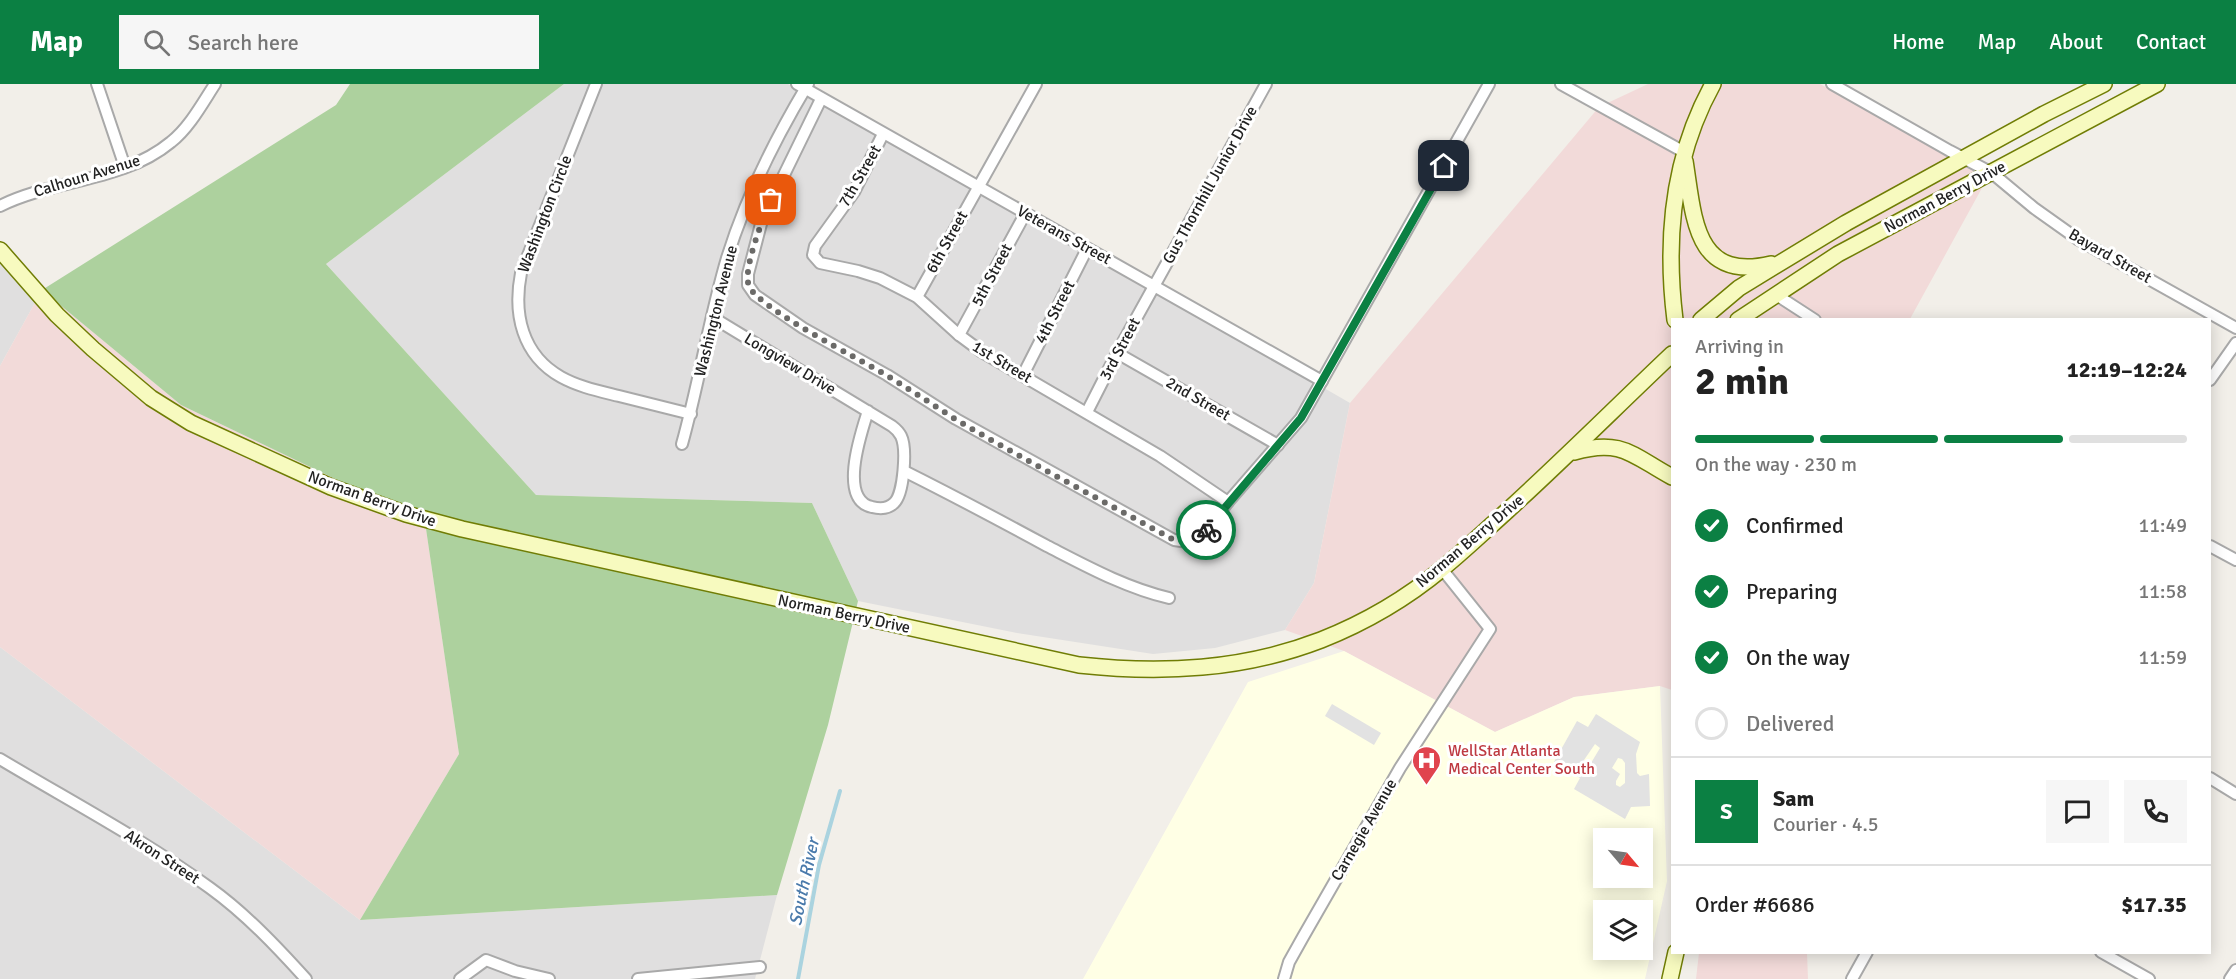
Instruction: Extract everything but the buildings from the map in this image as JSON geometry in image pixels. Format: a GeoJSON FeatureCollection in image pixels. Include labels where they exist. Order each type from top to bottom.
{"type":"FeatureCollection","features":[{"type":"Feature","properties":{"kind":"main road"},"geometry":{"type":"LineString","coordinates":[[1675,318],[1672,275],[1673,202],[1684,152],[1702,103],[1713,84]]}},
{"type":"Feature","properties":{"kind":"main road","name":"Norman Berry Drive"},"geometry":{"type":"LineString","coordinates":[[1703,318],[1739,288],[1782,261],[1895,195],[2104,84]]}},
{"type":"Feature","properties":{"kind":"main road","name":"Norman Berry Drive"},"geometry":{"type":"LineString","coordinates":[[1741,318],[1838,254],[2157,84]]}},
{"type":"Feature","properties":{"kind":"main road"},"geometry":{"type":"LineString","coordinates":[[1684,152],[1694,218],[1710,253],[1727,263],[1744,268],[1782,261]]}},
{"type":"Feature","properties":{"kind":"main road","name":"Norman Berry Drive"},"geometry":{"type":"LineString","coordinates":[[0,250],[57,315],[151,398],[191,423],[331,487],[406,514],[473,532],[1068,663],[1126,670],[1182,670],[1253,660],[1321,640],[1385,609],[1442,569],[1571,453],[1671,355]]}},
{"type":"Feature","properties":{"kind":"main road"},"geometry":{"type":"LineString","coordinates":[[1571,453],[1595,446],[1614,447],[1633,454],[1671,476]]}},
{"type":"Feature","properties":{"kind":"main road"},"geometry":{"type":"LineString","coordinates":[[1670,979],[1676,954]]}},
{"type":"Feature","properties":{"kind":"street"},"geometry":{"type":"LineString","coordinates":[[98,84],[125,168]]}},
{"type":"Feature","properties":{"kind":"street","name":"Calhoun Avenue"},"geometry":{"type":"LineString","coordinates":[[0,206],[20,196],[125,168],[150,157],[172,141],[187,124],[214,84]]}},
{"type":"Feature","properties":{"kind":"street","name":"Washington Circle"},"geometry":{"type":"LineString","coordinates":[[596,84],[521,273],[517,294],[521,325],[532,351],[546,366],[561,377],[584,387],[690,414]]}},
{"type":"Feature","properties":{"kind":"street","name":"6th Street"},"geometry":{"type":"LineString","coordinates":[[917,297],[1036,84]]}},
{"type":"Feature","properties":{"kind":"street","name":"Gus Thornhill Junior Drive"},"geometry":{"type":"LineString","coordinates":[[1154,286],[1266,84]]}},
{"type":"Feature","properties":{"kind":"street"},"geometry":{"type":"LineString","coordinates":[[821,99],[762,220],[747,274],[748,285],[755,295],[803,328],[887,375],[956,419],[1174,540],[1188,542],[1200,537],[1301,418],[1489,84]]}},
{"type":"Feature","properties":{"kind":"street"},"geometry":{"type":"LineString","coordinates":[[1561,84],[1684,152]]}},
{"type":"Feature","properties":{"kind":"street","name":"Bayard Street"},"geometry":{"type":"LineString","coordinates":[[1832,84],[1964,159],[1992,172],[2034,208],[2079,240],[2236,328]]}},
{"type":"Feature","properties":{"kind":"street","name":"Washington Avenue"},"geometry":{"type":"LineString","coordinates":[[682,444],[727,258],[747,203],[803,86]]}},
{"type":"Feature","properties":{"kind":"street","name":"Veterans Street"},"geometry":{"type":"LineString","coordinates":[[803,86],[821,99],[1322,381]]}},
{"type":"Feature","properties":{"kind":"street","name":"7th Street"},"geometry":{"type":"LineString","coordinates":[[835,218],[854,192],[883,134]]}},
{"type":"Feature","properties":{"kind":"street","name":"5th Street"},"geometry":{"type":"LineString","coordinates":[[959,335],[1025,214]]}},
{"type":"Feature","properties":{"kind":"street","name":"1st Street"},"geometry":{"type":"LineString","coordinates":[[835,218],[814,246],[813,255],[820,263],[858,270],[880,278],[917,297],[981,352],[1160,456],[1228,502]]}},
{"type":"Feature","properties":{"kind":"street","name":"4th Street"},"geometry":{"type":"LineString","coordinates":[[1023,375],[1087,249]]}},
{"type":"Feature","properties":{"kind":"street","name":"3rd Street"},"geometry":{"type":"LineString","coordinates":[[1087,412],[1154,286]]}},
{"type":"Feature","properties":{"kind":"street"},"geometry":{"type":"LineString","coordinates":[[1775,294],[1812,318]]}},
{"type":"Feature","properties":{"kind":"street","name":"Longview Drive"},"geometry":{"type":"LineString","coordinates":[[712,316],[868,411],[892,426],[902,437],[903,471],[900,493],[896,502],[882,508],[869,507],[856,496],[854,472],[868,411]]}},
{"type":"Feature","properties":{"kind":"street"},"geometry":{"type":"LineString","coordinates":[[2211,379],[2236,343]]}},
{"type":"Feature","properties":{"kind":"street","name":"2nd Street"},"geometry":{"type":"LineString","coordinates":[[1117,353],[1278,445]]}},
{"type":"Feature","properties":{"kind":"street"},"geometry":{"type":"LineString","coordinates":[[903,471],[954,495],[1089,568],[1150,594],[1169,598]]}},
{"type":"Feature","properties":{"kind":"street"},"geometry":{"type":"LineString","coordinates":[[2211,547],[2236,561]]}},
{"type":"Feature","properties":{"kind":"street","name":"Carnegie Avenue"},"geometry":{"type":"LineString","coordinates":[[1284,979],[1289,962],[1298,945],[1400,768],[1490,629],[1442,569]]}},
{"type":"Feature","properties":{"kind":"street","name":"Akron Street"},"geometry":{"type":"LineString","coordinates":[[0,759],[161,854],[212,890],[272,942],[306,979]]}},
{"type":"Feature","properties":{"kind":"street"},"geometry":{"type":"LineString","coordinates":[[2211,779],[2236,794]]}},
{"type":"Feature","properties":{"kind":"street"},"geometry":{"type":"LineString","coordinates":[[1852,979],[1866,954]]}},
{"type":"Feature","properties":{"kind":"street"},"geometry":{"type":"LineString","coordinates":[[2105,954],[2149,979]]}},
{"type":"Feature","properties":{"kind":"street"},"geometry":{"type":"LineString","coordinates":[[460,979],[486,960],[515,971],[549,979]]}},
{"type":"Feature","properties":{"kind":"street"},"geometry":{"type":"LineString","coordinates":[[638,979],[760,967]]}},
{"type":"Feature","properties":{"kind":"street"},"geometry":{"type":"LineString","coordinates":[[2230,979],[2236,970]]}},
{"type":"Feature","properties":{"kind":"shaded area"},"geometry":{"type":"Polygon","coordinates":[[[564,84],[788,84],[998,200],[1350,403],[1314,583],[1285,630],[1215,648],[1153,654],[1017,633],[858,601],[812,503],[536,495],[326,264],[564,84]]]}},
{"type":"Feature","properties":{"kind":"shaded area"},"geometry":{"type":"Polygon","coordinates":[[[1648,84],[1820,84],[1988,177],[1911,318],[1671,318],[1671,690],[1660,686],[1574,697],[1495,732],[1344,651],[1285,630],[1314,583],[1350,403],[1599,107],[1648,84]]]}},
{"type":"Feature","properties":{"kind":"shaded area"},"geometry":{"type":"Polygon","coordinates":[[[0,250],[42,290],[0,366],[0,250]]]}},
{"type":"Feature","properties":{"kind":"shaded area"},"geometry":{"type":"Polygon","coordinates":[[[42,290],[181,405],[425,522],[459,754],[360,920],[0,647],[0,366],[42,290]]]}},
{"type":"Feature","properties":{"kind":"shaded area"},"geometry":{"type":"Polygon","coordinates":[[[0,647],[360,920],[777,895],[755,979],[0,979],[0,647]]]}},
{"type":"Feature","properties":{"kind":"shaded area","name":"WellStar Atlanta Medical Center South"},"geometry":{"type":"Polygon","coordinates":[[[1344,651],[1495,732],[1574,697],[1660,686],[1667,881],[1653,943],[1653,900],[1593,900],[1593,960],[1649,960],[1645,979],[1083,979],[1248,682],[1344,651]]]}},
{"type":"Feature","properties":{"kind":"shaded area"},"geometry":{"type":"Polygon","coordinates":[[[1332,704],[1381,733],[1374,745],[1325,716],[1332,704]]]}},
{"type":"Feature","properties":{"kind":"shaded area"},"geometry":{"type":"Polygon","coordinates":[[[1596,714],[1640,742],[1636,754],[1637,773],[1640,776],[1649,774],[1650,806],[1631,807],[1625,819],[1574,789],[1580,778],[1554,762],[1577,721],[1588,727],[1596,714]],[[1595,744],[1584,760],[1586,766],[1591,763],[1600,748],[1595,744]],[[1618,758],[1612,768],[1620,774],[1616,785],[1620,787],[1625,783],[1625,763],[1618,758]]]}},
{"type":"Feature","properties":{"kind":"shaded area"},"geometry":{"type":"Polygon","coordinates":[[[1699,954],[1807,954],[1808,979],[1696,979],[1699,954]]]}},
{"type":"Feature","properties":{"kind":"green space"},"geometry":{"type":"Polygon","coordinates":[[[350,84],[564,84],[326,264],[536,495],[812,503],[858,601],[828,725],[777,895],[360,920],[459,754],[425,522],[181,405],[42,290],[336,105],[350,84]]]}},
{"type":"Feature","properties":{"kind":"waterway","name":"South River"},"geometry":{"type":"LineString","coordinates":[[798,979],[819,865],[840,791]]}},
{"type":"Feature","properties":{"kind":"way so far"},"geometry":{"type":"LineString","coordinates":[[771,200],[762,220],[747,274],[748,285],[755,295],[803,328],[887,375],[956,419],[1174,540],[1188,542],[1200,537],[1206,530]]}},
{"type":"Feature","properties":{"kind":"place","name":"WellStar Atlanta Medical Center South"},"geometry":{"type":"Point","coordinates":[1427,786]}},
{"type":"Feature","properties":{"kind":"route"},"geometry":{"type":"LineString","coordinates":[[1206,530],[1301,418],[1444,166]]}}]}
